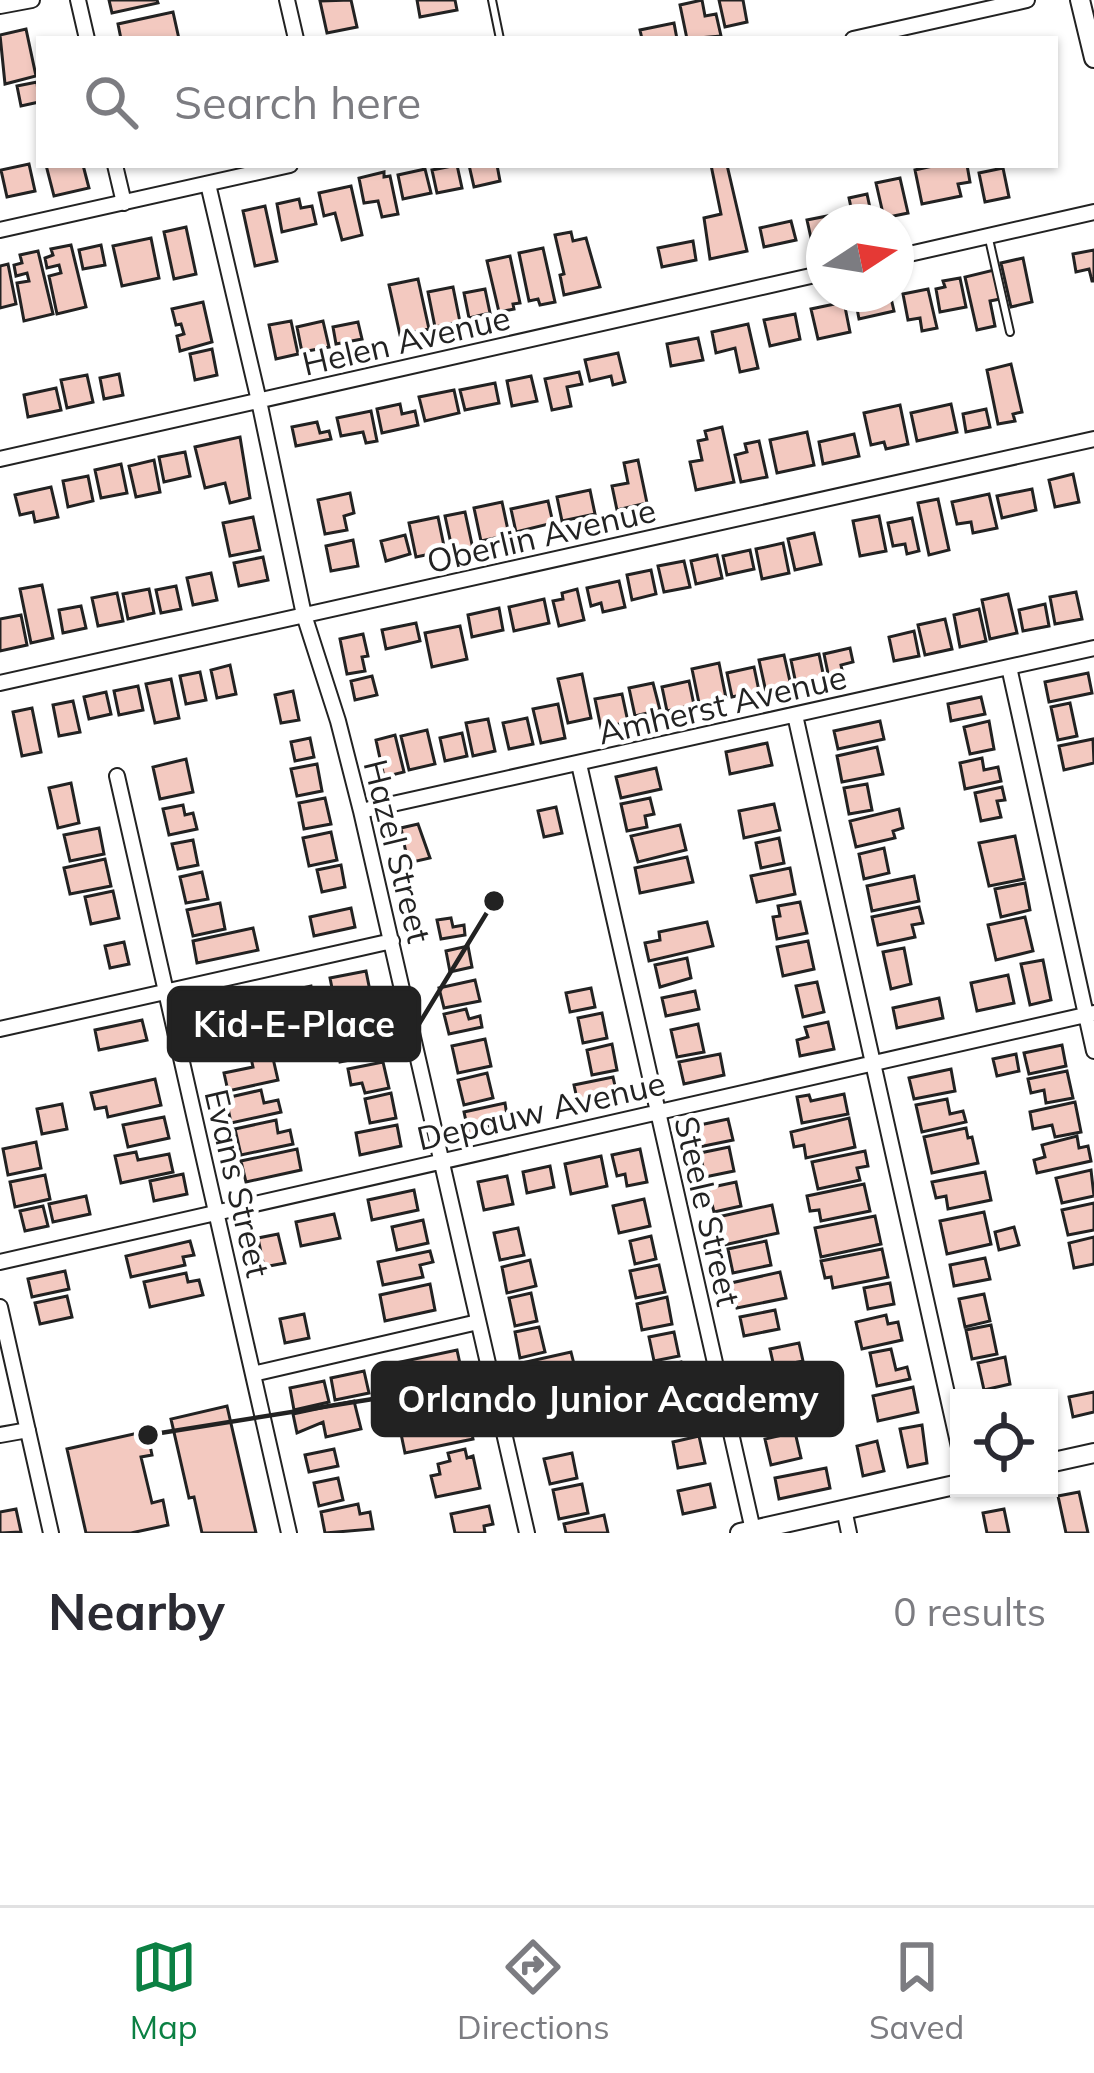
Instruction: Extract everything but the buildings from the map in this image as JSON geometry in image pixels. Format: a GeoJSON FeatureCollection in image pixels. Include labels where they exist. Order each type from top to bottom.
{"type":"FeatureCollection","features":[{"type":"Feature","properties":{"kind":"street"},"geometry":{"type":"LineString","coordinates":[[0,7],[32,0]]}},
{"type":"Feature","properties":{"kind":"street"},"geometry":{"type":"LineString","coordinates":[[78,0],[86,36]]}},
{"type":"Feature","properties":{"kind":"street"},"geometry":{"type":"LineString","coordinates":[[287,0],[295,36]]}},
{"type":"Feature","properties":{"kind":"street"},"geometry":{"type":"LineString","coordinates":[[866,36],[1027,0]]}},
{"type":"Feature","properties":{"kind":"street"},"geometry":{"type":"LineString","coordinates":[[1080,0],[1094,58]]}},
{"type":"Feature","properties":{"kind":"street"},"geometry":{"type":"LineString","coordinates":[[117,168],[124,203]]}},
{"type":"Feature","properties":{"kind":"street"},"geometry":{"type":"LineString","coordinates":[[0,230],[277,168]]}},
{"type":"Feature","properties":{"kind":"street","name":"Hazel Street"},"geometry":{"type":"LineString","coordinates":[[208,184],[304,615],[361,811],[527,1533]]}},
{"type":"Feature","properties":{"kind":"street"},"geometry":{"type":"LineString","coordinates":[[914,253],[1094,212]]}},
{"type":"Feature","properties":{"kind":"street","name":"Helen Avenue"},"geometry":{"type":"LineString","coordinates":[[0,459],[806,277]]}},
{"type":"Feature","properties":{"kind":"street","name":"Oberlin Avenue"},"geometry":{"type":"LineString","coordinates":[[0,683],[1094,439]]}},
{"type":"Feature","properties":{"kind":"street","name":"Amherst Avenue"},"geometry":{"type":"LineString","coordinates":[[361,811],[1094,648]]}},
{"type":"Feature","properties":{"kind":"street"},"geometry":{"type":"LineString","coordinates":[[1009,667],[1090,1014],[1094,1051]]}},
{"type":"Feature","properties":{"kind":"street"},"geometry":{"type":"LineString","coordinates":[[795,715],[950,1408]]}},
{"type":"Feature","properties":{"kind":"street","name":"Steele Street"},"geometry":{"type":"LineString","coordinates":[[579,764],[747,1532]]}},
{"type":"Feature","properties":{"kind":"street","name":"Evans Street"},"geometry":{"type":"LineString","coordinates":[[117,776],[289,1533]]}},
{"type":"Feature","properties":{"kind":"street"},"geometry":{"type":"LineString","coordinates":[[0,1029],[392,941]]}},
{"type":"Feature","properties":{"kind":"street","name":"Depauw Avenue"},"geometry":{"type":"LineString","coordinates":[[0,1262],[1090,1014]]}},
{"type":"Feature","properties":{"kind":"street"},"geometry":{"type":"LineString","coordinates":[[0,1307],[51,1533]]}},
{"type":"Feature","properties":{"kind":"street"},"geometry":{"type":"LineString","coordinates":[[253,1374],[478,1322]]}},
{"type":"Feature","properties":{"kind":"street"},"geometry":{"type":"LineString","coordinates":[[0,1435],[28,1430]]}},
{"type":"Feature","properties":{"kind":"street"},"geometry":{"type":"LineString","coordinates":[[1058,1461],[1094,1453]]}},
{"type":"Feature","properties":{"kind":"street"},"geometry":{"type":"LineString","coordinates":[[747,1532],[950,1486]]}},
{"type":"Feature","properties":{"kind":"street"},"geometry":{"type":"LineString","coordinates":[[844,1509],[849,1533]]}},
{"type":"Feature","properties":{"kind":"lane"},"geometry":{"type":"LineString","coordinates":[[491,0],[499,36]]}},
{"type":"Feature","properties":{"kind":"lane"},"geometry":{"type":"LineString","coordinates":[[988,236],[1010,332]]}},
{"type":"Feature","properties":{"kind":"lane"},"geometry":{"type":"LineString","coordinates":[[413,1420],[496,1401]]}},
{"type":"Feature","properties":{"kind":"place","name":"Kid-E-Place"},"geometry":{"type":"Point","coordinates":[494,901]}},
{"type":"Feature","properties":{"kind":"place","name":"Orlando Junior Academy"},"geometry":{"type":"Point","coordinates":[148,1435]}}]}
